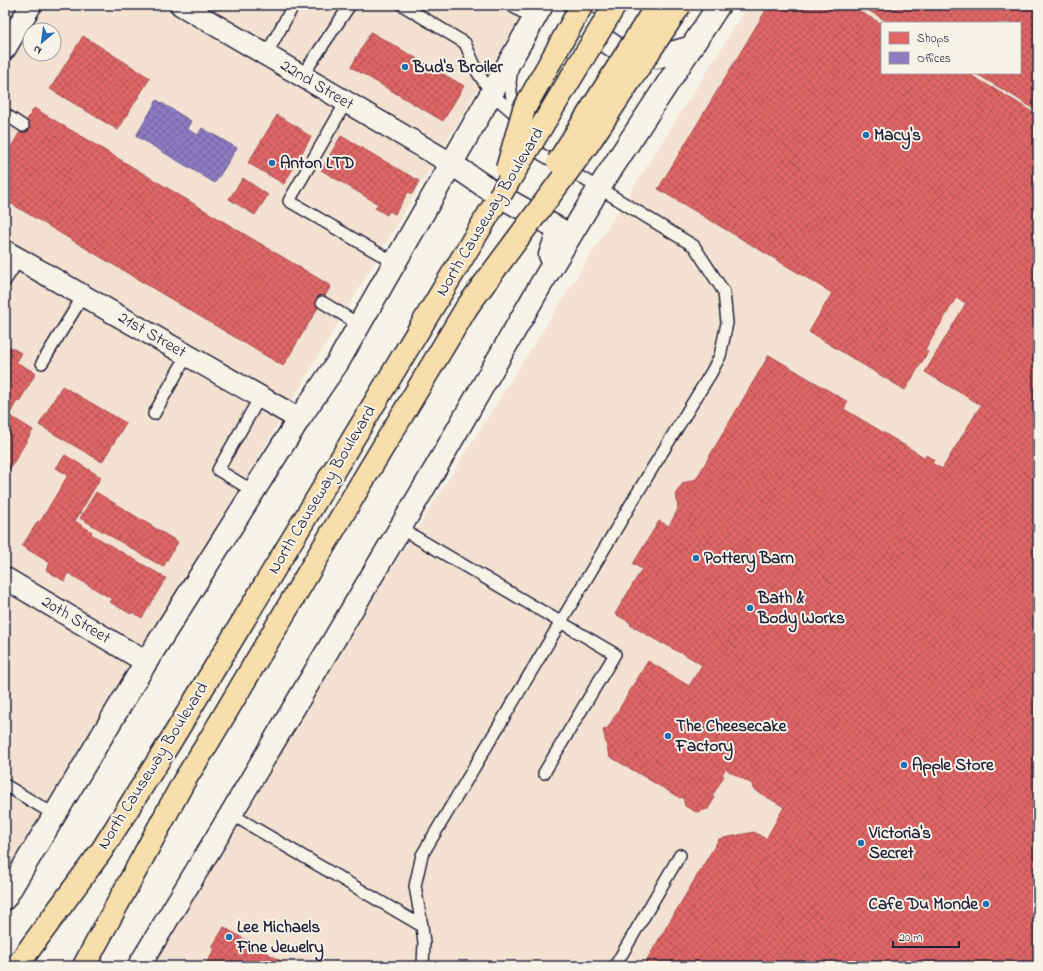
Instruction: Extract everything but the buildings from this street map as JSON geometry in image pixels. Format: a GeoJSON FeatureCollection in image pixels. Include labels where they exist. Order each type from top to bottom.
{"type":"FeatureCollection","features":[{"type":"Feature","properties":{"kind":"highway"},"geometry":{"type":"LineString","coordinates":[[499,197],[524,109],[582,5]]}},
{"type":"Feature","properties":{"kind":"highway","name":"North Causeway Boulevard"},"geometry":{"type":"LineString","coordinates":[[17,966],[102,850],[170,742],[615,5]]}},
{"type":"Feature","properties":{"kind":"highway","name":"North Causeway Boulevard"},"geometry":{"type":"LineString","coordinates":[[84,966],[184,781],[353,497],[467,307],[657,5]]}},
{"type":"Feature","properties":{"kind":"highway"},"geometry":{"type":"LineString","coordinates":[[467,307],[588,144],[680,5]]}},
{"type":"Feature","properties":{"kind":"street"},"geometry":{"type":"LineString","coordinates":[[5,49],[31,5]]}},
{"type":"Feature","properties":{"kind":"street","name":"22nd Street"},"geometry":{"type":"LineString","coordinates":[[181,5],[452,164]]}},
{"type":"Feature","properties":{"kind":"street"},"geometry":{"type":"LineString","coordinates":[[575,5],[589,30],[620,51],[656,57],[692,47]]}},
{"type":"Feature","properties":{"kind":"street"},"geometry":{"type":"LineString","coordinates":[[139,966],[231,814],[599,188],[719,5]]}},
{"type":"Feature","properties":{"kind":"street"},"geometry":{"type":"LineString","coordinates":[[5,898],[146,662],[299,419],[338,362],[538,12]]}},
{"type":"Feature","properties":{"kind":"street"},"geometry":{"type":"LineString","coordinates":[[452,164],[493,192],[559,229],[540,286]]}},
{"type":"Feature","properties":{"kind":"street","name":"21st Street"},"geometry":{"type":"LineString","coordinates":[[12,255],[299,419]]}},
{"type":"Feature","properties":{"kind":"street","name":"20th Street"},"geometry":{"type":"LineString","coordinates":[[5,578],[146,662]]}},
{"type":"Feature","properties":{"kind":"lane"},"geometry":{"type":"LineString","coordinates":[[266,55],[293,6],[291,5]]}},
{"type":"Feature","properties":{"kind":"lane"},"geometry":{"type":"LineString","coordinates":[[302,76],[350,5]]}},
{"type":"Feature","properties":{"kind":"lane"},"geometry":{"type":"LineString","coordinates":[[402,5],[465,43],[478,73],[492,94],[515,114]]}},
{"type":"Feature","properties":{"kind":"lane"},"geometry":{"type":"LineString","coordinates":[[510,5],[538,12]]}},
{"type":"Feature","properties":{"kind":"lane"},"geometry":{"type":"LineString","coordinates":[[423,966],[424,943],[415,886],[422,854],[711,373],[720,356],[727,323],[724,292],[694,246],[539,153],[523,133],[513,108],[510,82],[513,57]]}},
{"type":"Feature","properties":{"kind":"lane"},"geometry":{"type":"LineString","coordinates":[[346,102],[290,201],[395,263]]}},
{"type":"Feature","properties":{"kind":"lane"},"geometry":{"type":"LineString","coordinates":[[5,114],[23,126]]}},
{"type":"Feature","properties":{"kind":"lane"},"geometry":{"type":"LineString","coordinates":[[5,281],[12,255]]}},
{"type":"Feature","properties":{"kind":"lane"},"geometry":{"type":"LineString","coordinates":[[42,363],[83,296]]}},
{"type":"Feature","properties":{"kind":"lane"},"geometry":{"type":"LineString","coordinates":[[322,302],[360,324]]}},
{"type":"Feature","properties":{"kind":"lane"},"geometry":{"type":"LineString","coordinates":[[154,414],[187,355]]}},
{"type":"Feature","properties":{"kind":"lane"},"geometry":{"type":"LineString","coordinates":[[253,491],[218,470],[260,397]]}},
{"type":"Feature","properties":{"kind":"lane"},"geometry":{"type":"LineString","coordinates":[[400,528],[615,654],[544,773]]}},
{"type":"Feature","properties":{"kind":"lane"},"geometry":{"type":"LineString","coordinates":[[5,785],[55,815]]}},
{"type":"Feature","properties":{"kind":"lane"},"geometry":{"type":"LineString","coordinates":[[231,814],[422,926]]}},
{"type":"Feature","properties":{"kind":"lane"},"geometry":{"type":"LineString","coordinates":[[615,966],[680,855]]}},
{"type":"Feature","properties":{"kind":"shaded area"},"geometry":{"type":"Polygon","coordinates":[[[5,5],[528,5],[5,882],[5,5]]]}},
{"type":"Feature","properties":{"kind":"shaded area"},"geometry":{"type":"Polygon","coordinates":[[[749,5],[1038,5],[1038,966],[140,966],[749,5]]]}},
{"type":"Feature","properties":{"kind":"place","name":"Bud's Broiler"},"geometry":{"type":"Point","coordinates":[405,67]}},
{"type":"Feature","properties":{"kind":"place","name":"Macy's"},"geometry":{"type":"Point","coordinates":[866,135]}},
{"type":"Feature","properties":{"kind":"place","name":"Anton LTD"},"geometry":{"type":"Point","coordinates":[272,163]}},
{"type":"Feature","properties":{"kind":"place","name":"Pottery Barn"},"geometry":{"type":"Point","coordinates":[696,558]}},
{"type":"Feature","properties":{"kind":"place","name":"Bath & Body Works"},"geometry":{"type":"Point","coordinates":[750,608]}},
{"type":"Feature","properties":{"kind":"place","name":"The Cheesecake Factory"},"geometry":{"type":"Point","coordinates":[668,736]}},
{"type":"Feature","properties":{"kind":"place","name":"Apple Store"},"geometry":{"type":"Point","coordinates":[904,765]}},
{"type":"Feature","properties":{"kind":"place","name":"Victoria's Secret"},"geometry":{"type":"Point","coordinates":[861,843]}},
{"type":"Feature","properties":{"kind":"place","name":"Cafe Du Monde"},"geometry":{"type":"Point","coordinates":[986,904]}},
{"type":"Feature","properties":{"kind":"place","name":"Lee Michaels Fine Jewelry"},"geometry":{"type":"Point","coordinates":[229,937]}}]}
